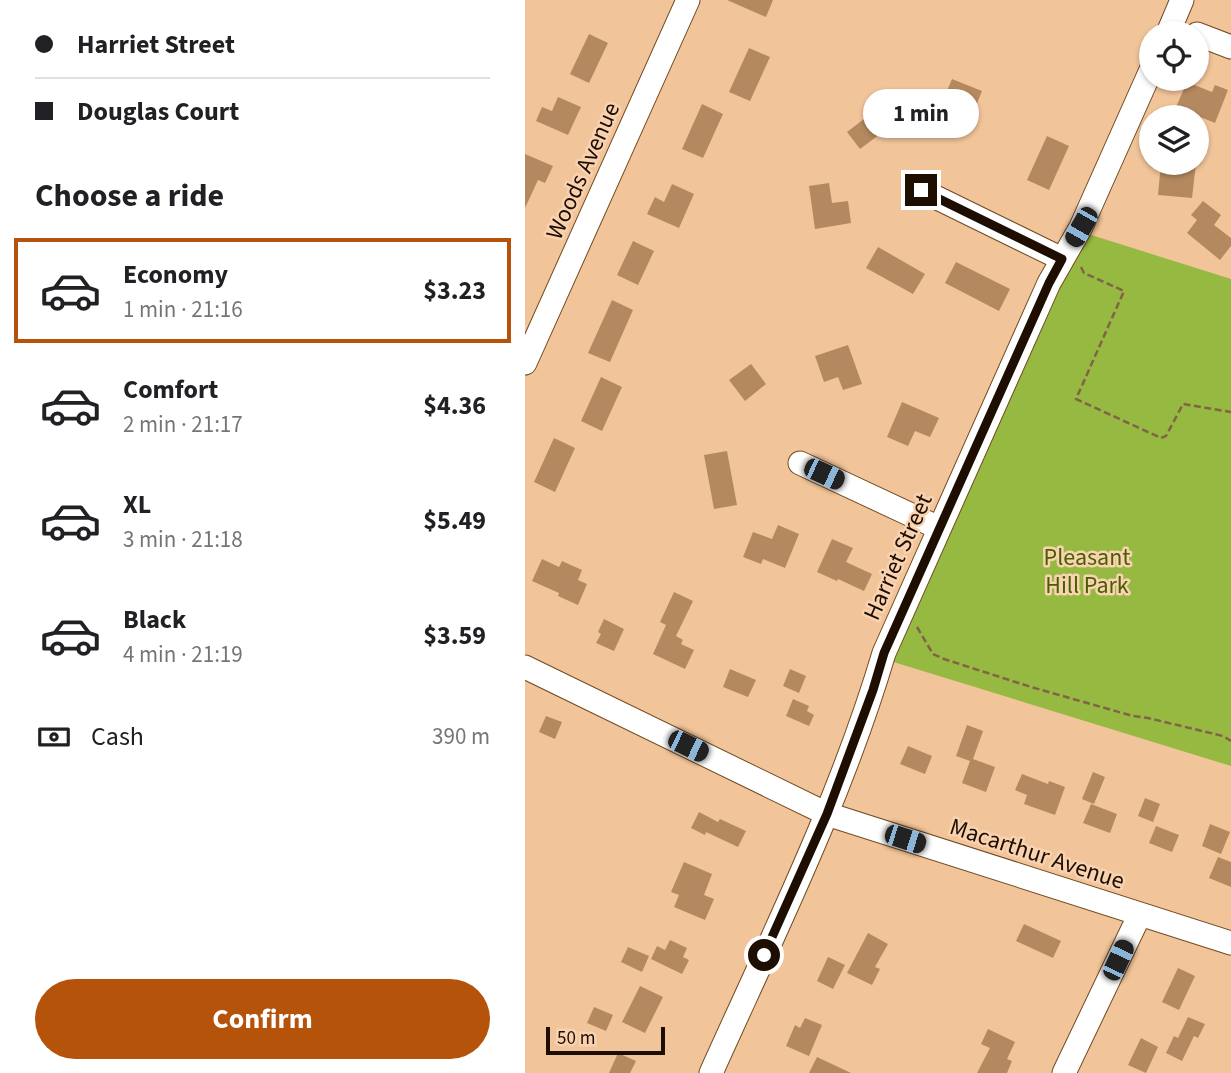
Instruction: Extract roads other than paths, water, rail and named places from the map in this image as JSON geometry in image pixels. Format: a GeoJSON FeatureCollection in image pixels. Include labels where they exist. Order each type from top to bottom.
{"type":"FeatureCollection","features":[{"type":"Feature","properties":{"kind":"street","name":"Woods Avenue"},"geometry":{"type":"LineString","coordinates":[[525,363],[688,0]]}},
{"type":"Feature","properties":{"kind":"street"},"geometry":{"type":"LineString","coordinates":[[1173,21],[1182,0]]}},
{"type":"Feature","properties":{"kind":"street"},"geometry":{"type":"LineString","coordinates":[[1209,39],[1231,47]]}},
{"type":"Feature","properties":{"kind":"street","name":"Harriet Street"},"geometry":{"type":"LineString","coordinates":[[711,1073],[827,814],[884,653],[1049,283],[1073,260],[1081,227],[1142,91]]}},
{"type":"Feature","properties":{"kind":"street"},"geometry":{"type":"LineString","coordinates":[[921,190],[1073,260]]}},
{"type":"Feature","properties":{"kind":"street"},"geometry":{"type":"LineString","coordinates":[[800,463],[939,528]]}},
{"type":"Feature","properties":{"kind":"street","name":"Macarthur Avenue"},"geometry":{"type":"LineString","coordinates":[[525,667],[827,814],[1231,943]]}},
{"type":"Feature","properties":{"kind":"street"},"geometry":{"type":"LineString","coordinates":[[1064,1073],[1140,914]]}},
{"type":"Feature","properties":{"kind":"park label","name":"Pleasant Hill Park"},"geometry":{"type":"Point","coordinates":[1087,571]}}]}
